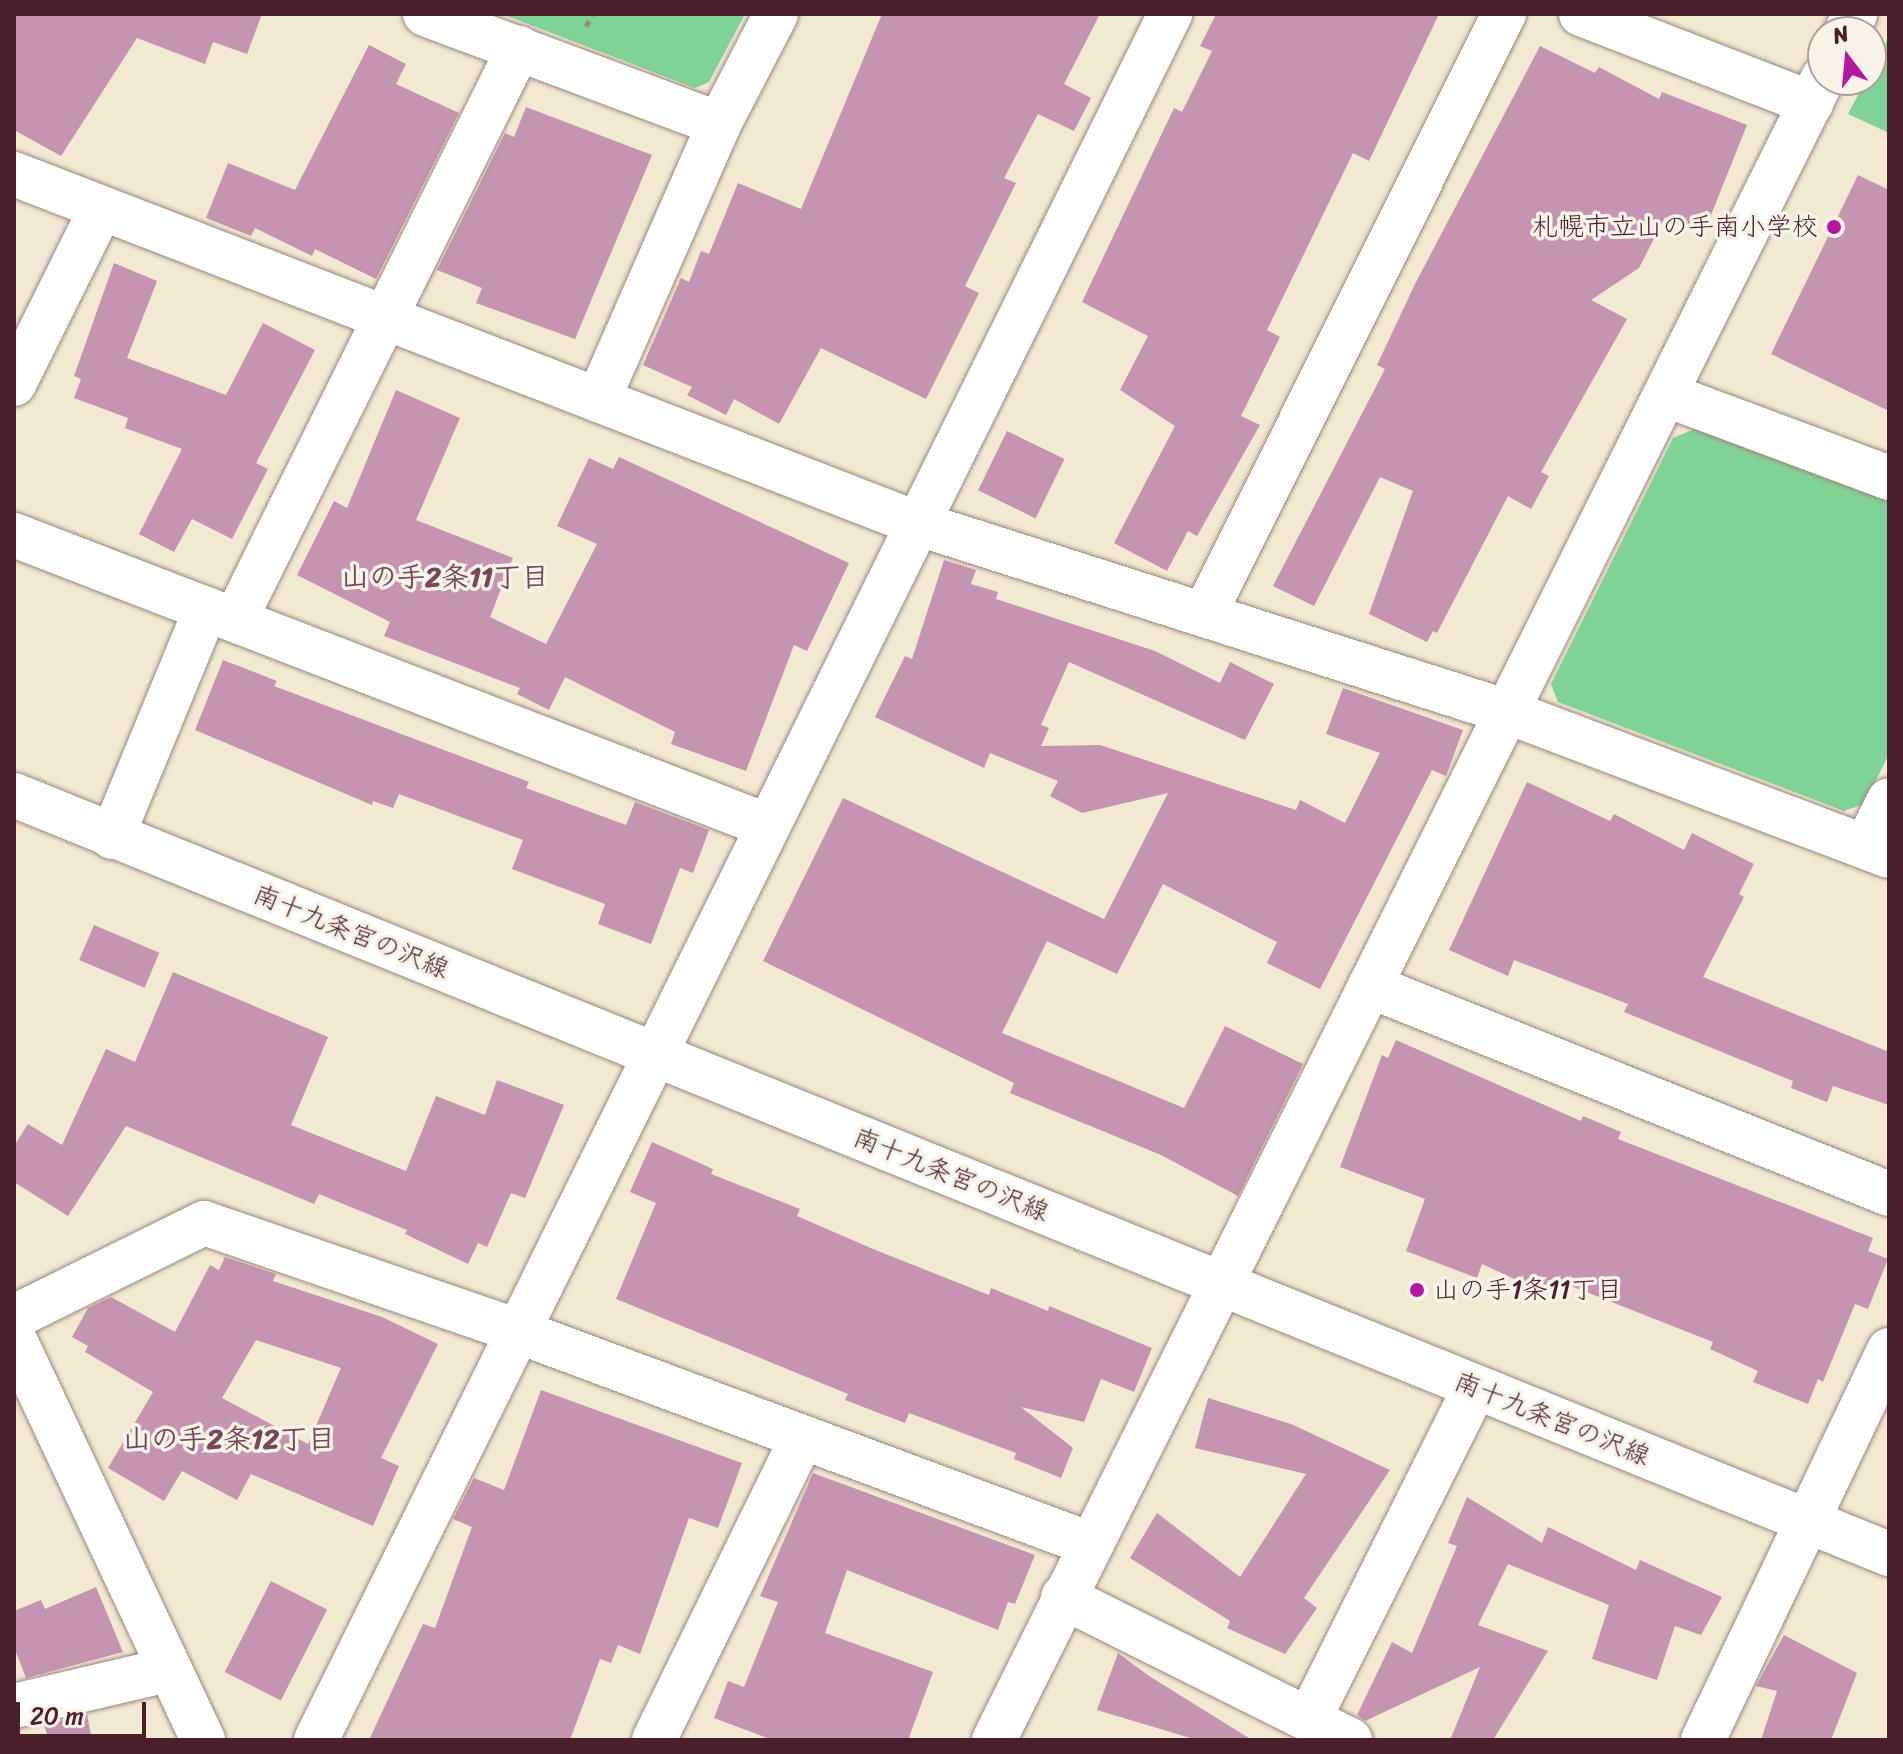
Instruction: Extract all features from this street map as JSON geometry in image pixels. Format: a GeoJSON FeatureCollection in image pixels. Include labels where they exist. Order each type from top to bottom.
{"type":"FeatureCollection","features":[{"type":"Feature","properties":{"kind":"street"},"geometry":{"type":"LineString","coordinates":[[425,14],[719,124]]}},
{"type":"Feature","properties":{"kind":"street"},"geometry":{"type":"LineString","coordinates":[[598,400],[719,124],[776,14]]}},
{"type":"Feature","properties":{"kind":"street"},"geometry":{"type":"LineString","coordinates":[[316,1740],[766,825],[1170,14]]}},
{"type":"Feature","properties":{"kind":"street"},"geometry":{"type":"LineString","coordinates":[[1204,615],[1504,14]]}},
{"type":"Feature","properties":{"kind":"street"},"geometry":{"type":"LineString","coordinates":[[1581,14],[1807,87]]}},
{"type":"Feature","properties":{"kind":"street"},"geometry":{"type":"LineString","coordinates":[[112,837],[220,615],[386,319],[519,48]]}},
{"type":"Feature","properties":{"kind":"street"},"geometry":{"type":"LineString","coordinates":[[994,1740],[1063,1597],[1225,1283],[1814,96]]}},
{"type":"Feature","properties":{"kind":"street"},"geometry":{"type":"LineString","coordinates":[[14,174],[916,523],[1508,712],[1877,851],[1889,800]]}},
{"type":"Feature","properties":{"kind":"street"},"geometry":{"type":"LineString","coordinates":[[14,384],[101,209]]}},
{"type":"Feature","properties":{"kind":"street"},"geometry":{"type":"LineString","coordinates":[[1667,395],[1889,478]]}},
{"type":"Feature","properties":{"kind":"street"},"geometry":{"type":"LineString","coordinates":[[14,535],[766,825]]}},
{"type":"Feature","properties":{"kind":"street","name":"南十九条宮の沢線"},"geometry":{"type":"LineString","coordinates":[[14,795],[1225,1283],[1803,1522],[1889,1554]]}},
{"type":"Feature","properties":{"kind":"street"},"geometry":{"type":"LineString","coordinates":[[1370,986],[1889,1194]]}},
{"type":"Feature","properties":{"kind":"street"},"geometry":{"type":"LineString","coordinates":[[203,1740],[167,1670],[16,1344],[204,1223],[517,1331],[1090,1544]]}},
{"type":"Feature","properties":{"kind":"street"},"geometry":{"type":"LineString","coordinates":[[1703,1740],[1803,1522],[1889,1350]]}},
{"type":"Feature","properties":{"kind":"street"},"geometry":{"type":"LineString","coordinates":[[1309,1719],[1475,1387]]}},
{"type":"Feature","properties":{"kind":"street"},"geometry":{"type":"LineString","coordinates":[[654,1740],[802,1438]]}},
{"type":"Feature","properties":{"kind":"street"},"geometry":{"type":"LineString","coordinates":[[1063,1597],[1350,1740]]}},
{"type":"Feature","properties":{"kind":"street"},"geometry":{"type":"LineString","coordinates":[[14,1706],[167,1670]]}},
{"type":"Feature","properties":{"kind":"green space"},"geometry":{"type":"Polygon","coordinates":[[[502,14],[745,14],[709,82],[695,88],[502,14]]]}},
{"type":"Feature","properties":{"kind":"green space"},"geometry":{"type":"Polygon","coordinates":[[[1889,35],[1889,133],[1848,114],[1858,96],[1887,96],[1889,35]]]}},
{"type":"Feature","properties":{"kind":"green space"},"geometry":{"type":"Polygon","coordinates":[[[1697,428],[1889,501],[1889,754],[1864,804],[1844,811],[1558,702],[1551,684],[1673,438],[1697,428]]]}},
{"type":"Feature","properties":{"kind":"building"},"geometry":{"type":"Polygon","coordinates":[[[14,14],[262,14],[247,54],[213,42],[205,64],[137,38],[61,156],[14,130],[14,14]]]}},
{"type":"Feature","properties":{"kind":"building"},"geometry":{"type":"Polygon","coordinates":[[[882,14],[1100,14],[1064,84],[1091,98],[1074,131],[1038,114],[1004,178],[1016,183],[965,286],[979,293],[926,399],[821,348],[779,424],[734,399],[726,415],[687,395],[692,387],[643,365],[681,278],[689,282],[701,251],[709,254],[738,183],[801,209],[882,14]]]}},
{"type":"Feature","properties":{"kind":"building"},"geometry":{"type":"Polygon","coordinates":[[[1216,14],[1439,14],[1369,161],[1353,153],[1267,330],[1280,337],[1241,416],[1260,425],[1197,536],[1188,531],[1167,571],[1114,543],[1175,426],[1120,390],[1148,336],[1082,302],[1174,108],[1182,112],[1212,51],[1200,46],[1216,14]]]}},
{"type":"Feature","properties":{"kind":"building"},"geometry":{"type":"Polygon","coordinates":[[[369,45],[406,64],[396,84],[459,113],[376,279],[315,249],[312,256],[255,228],[251,236],[206,218],[228,163],[295,190],[369,45]]]}},
{"type":"Feature","properties":{"kind":"building"},"geometry":{"type":"Polygon","coordinates":[[[1540,46],[1595,73],[1599,67],[1659,99],[1662,92],[1747,125],[1703,235],[1665,217],[1639,268],[1591,300],[1627,319],[1541,472],[1549,476],[1531,509],[1508,496],[1437,633],[1433,631],[1427,642],[1369,614],[1413,491],[1380,477],[1314,606],[1273,586],[1385,369],[1377,365],[1415,284],[1540,46]]]}},
{"type":"Feature","properties":{"kind":"building"},"geometry":{"type":"Polygon","coordinates":[[[526,107],[652,155],[575,339],[476,303],[482,288],[437,270],[505,133],[514,137],[526,107]]]}},
{"type":"Feature","properties":{"kind":"building"},"geometry":{"type":"Polygon","coordinates":[[[1858,175],[1889,190],[1889,411],[1771,354],[1858,175]]]}},
{"type":"Feature","properties":{"kind":"building"},"geometry":{"type":"Polygon","coordinates":[[[114,263],[157,281],[127,358],[226,395],[263,323],[315,350],[256,463],[268,469],[232,539],[192,519],[174,552],[139,534],[182,449],[125,428],[128,418],[74,398],[81,379],[74,376],[114,263]]]}},
{"type":"Feature","properties":{"kind":"building"},"geometry":{"type":"Polygon","coordinates":[[[396,390],[460,418],[416,520],[513,558],[490,617],[546,644],[597,544],[557,526],[589,458],[613,469],[619,457],[849,563],[807,651],[794,645],[746,771],[671,744],[675,732],[565,677],[549,710],[517,694],[520,688],[384,636],[390,622],[297,575],[334,501],[347,508],[396,390]]]}},
{"type":"Feature","properties":{"kind":"building"},"geometry":{"type":"Polygon","coordinates":[[[1007,431],[1065,459],[1036,518],[978,490],[1007,431]]]}},
{"type":"Feature","properties":{"kind":"building"},"geometry":{"type":"Polygon","coordinates":[[[944,560],[976,570],[971,584],[998,592],[996,599],[1155,651],[1220,683],[1230,662],[1274,684],[1245,740],[1069,662],[1041,725],[1049,728],[1041,746],[1100,745],[1296,810],[1300,800],[1345,823],[1380,753],[1326,734],[1343,688],[1463,730],[1446,776],[1432,770],[1320,989],[1267,963],[1277,942],[1163,884],[1117,974],[1047,941],[1002,1033],[1184,1108],[1225,1026],[1303,1064],[1238,1196],[1161,1155],[1010,1093],[1014,1083],[763,961],[843,798],[1104,919],[1168,793],[1082,813],[1050,796],[1058,781],[990,753],[984,768],[875,717],[905,656],[912,659],[944,560]]]}},
{"type":"Feature","properties":{"kind":"building"},"geometry":{"type":"Polygon","coordinates":[[[223,660],[277,681],[274,686],[529,782],[526,788],[626,825],[635,802],[709,830],[693,873],[680,868],[651,944],[598,924],[605,904],[512,869],[523,840],[399,794],[393,808],[373,801],[372,805],[195,730],[223,660]]]}},
{"type":"Feature","properties":{"kind":"building"},"geometry":{"type":"Polygon","coordinates":[[[1527,782],[1610,821],[1614,814],[1684,850],[1692,833],[1754,864],[1739,894],[1744,897],[1703,977],[1889,1052],[1889,1105],[1833,1086],[1827,1102],[1791,1088],[1793,1081],[1624,1012],[1628,1004],[1514,960],[1508,976],[1449,950],[1527,782]]]}},
{"type":"Feature","properties":{"kind":"building"},"geometry":{"type":"Polygon","coordinates":[[[94,925],[159,953],[145,988],[79,960],[94,925]]]}},
{"type":"Feature","properties":{"kind":"building"},"geometry":{"type":"Polygon","coordinates":[[[173,972],[328,1037],[291,1125],[406,1171],[436,1096],[485,1115],[497,1080],[564,1105],[525,1198],[511,1193],[487,1247],[478,1243],[468,1264],[405,1234],[407,1230],[319,1194],[314,1204],[126,1126],[68,1216],[14,1182],[14,1146],[28,1124],[62,1145],[106,1049],[135,1062],[173,972]]]}},
{"type":"Feature","properties":{"kind":"building"},"geometry":{"type":"Polygon","coordinates":[[[1396,1040],[1581,1121],[1583,1116],[1621,1132],[1618,1139],[1873,1238],[1868,1251],[1888,1259],[1868,1309],[1855,1304],[1823,1382],[1818,1379],[1808,1404],[1753,1382],[1758,1371],[1710,1349],[1713,1342],[1571,1286],[1569,1290],[1548,1280],[1543,1292],[1482,1264],[1477,1278],[1406,1251],[1425,1199],[1340,1167],[1382,1055],[1388,1058],[1396,1040]]]}},
{"type":"Feature","properties":{"kind":"building"},"geometry":{"type":"Polygon","coordinates":[[[652,1142],[713,1169],[711,1174],[800,1209],[797,1216],[873,1249],[989,1295],[991,1288],[1048,1311],[1049,1306],[1152,1348],[1134,1392],[1101,1379],[1084,1422],[1021,1407],[1073,1448],[1061,1478],[1014,1459],[1016,1453],[909,1413],[905,1423],[845,1400],[848,1394],[616,1299],[656,1203],[630,1192],[652,1142]]]}},
{"type":"Feature","properties":{"kind":"building"},"geometry":{"type":"Polygon","coordinates":[[[225,1257],[276,1274],[273,1281],[382,1317],[438,1344],[381,1458],[399,1466],[373,1526],[251,1474],[237,1500],[182,1471],[164,1501],[108,1468],[153,1392],[85,1352],[88,1346],[72,1337],[88,1308],[111,1297],[175,1332],[210,1265],[219,1270],[225,1257]],[[256,1340],[222,1398],[308,1444],[341,1368],[256,1340]]]}},
{"type":"Feature","properties":{"kind":"building"},"geometry":{"type":"Polygon","coordinates":[[[541,1390],[742,1463],[718,1528],[689,1518],[640,1654],[618,1645],[611,1663],[600,1659],[570,1740],[369,1740],[423,1624],[435,1628],[472,1527],[453,1519],[474,1478],[504,1490],[541,1390]]]}},
{"type":"Feature","properties":{"kind":"building"},"geometry":{"type":"Polygon","coordinates":[[[1208,1398],[1291,1424],[1390,1470],[1304,1598],[1317,1608],[1285,1654],[1227,1628],[1230,1621],[1130,1558],[1157,1513],[1240,1577],[1306,1474],[1195,1448],[1208,1398]]]}},
{"type":"Feature","properties":{"kind":"building"},"geometry":{"type":"Polygon","coordinates":[[[813,1473],[1035,1555],[1015,1604],[1008,1602],[998,1630],[847,1570],[825,1633],[933,1672],[908,1740],[773,1740],[714,1718],[728,1681],[744,1687],[778,1602],[760,1596],[813,1473]]]}},
{"type":"Feature","properties":{"kind":"building"},"geometry":{"type":"Polygon","coordinates":[[[1467,1497],[1542,1543],[1548,1527],[1636,1570],[1640,1560],[1722,1597],[1701,1635],[1675,1626],[1657,1680],[1592,1659],[1609,1605],[1508,1564],[1478,1625],[1548,1651],[1493,1740],[1450,1740],[1480,1667],[1365,1721],[1357,1715],[1392,1642],[1412,1653],[1457,1546],[1448,1543],[1467,1497]]]}},
{"type":"Feature","properties":{"kind":"building"},"geometry":{"type":"Polygon","coordinates":[[[271,1581],[327,1610],[281,1700],[225,1672],[271,1581]]]}},
{"type":"Feature","properties":{"kind":"building"},"geometry":{"type":"Polygon","coordinates":[[[96,1587],[123,1652],[26,1678],[14,1647],[14,1611],[41,1600],[45,1609],[96,1587]]]}},
{"type":"Feature","properties":{"kind":"building"},"geometry":{"type":"Polygon","coordinates":[[[1784,1635],[1857,1673],[1831,1740],[1761,1740],[1777,1691],[1756,1686],[1784,1635]]]}},
{"type":"Feature","properties":{"kind":"building"},"geometry":{"type":"Polygon","coordinates":[[[1118,1653],[1149,1676],[1252,1740],[1197,1740],[1097,1710],[1118,1653]]]}},
{"type":"Feature","properties":{"kind":"building"},"geometry":{"type":"Polygon","coordinates":[[[87,1714],[92,1740],[49,1740],[44,1725],[87,1714]]]}},
{"type":"Feature","properties":{"kind":"place","name":"札幌市立山の手南小学校"},"geometry":{"type":"Point","coordinates":[1834,227]}},
{"type":"Feature","properties":{"kind":"place","name":"山の手1条11丁目"},"geometry":{"type":"Point","coordinates":[1417,1290]}},
{"type":"Feature","properties":{"kind":"district","name":"山の手2条11丁目"},"geometry":{"type":"Point","coordinates":[445,577]}},
{"type":"Feature","properties":{"kind":"district","name":"山の手2条12丁目"},"geometry":{"type":"Point","coordinates":[229,1439]}}]}
